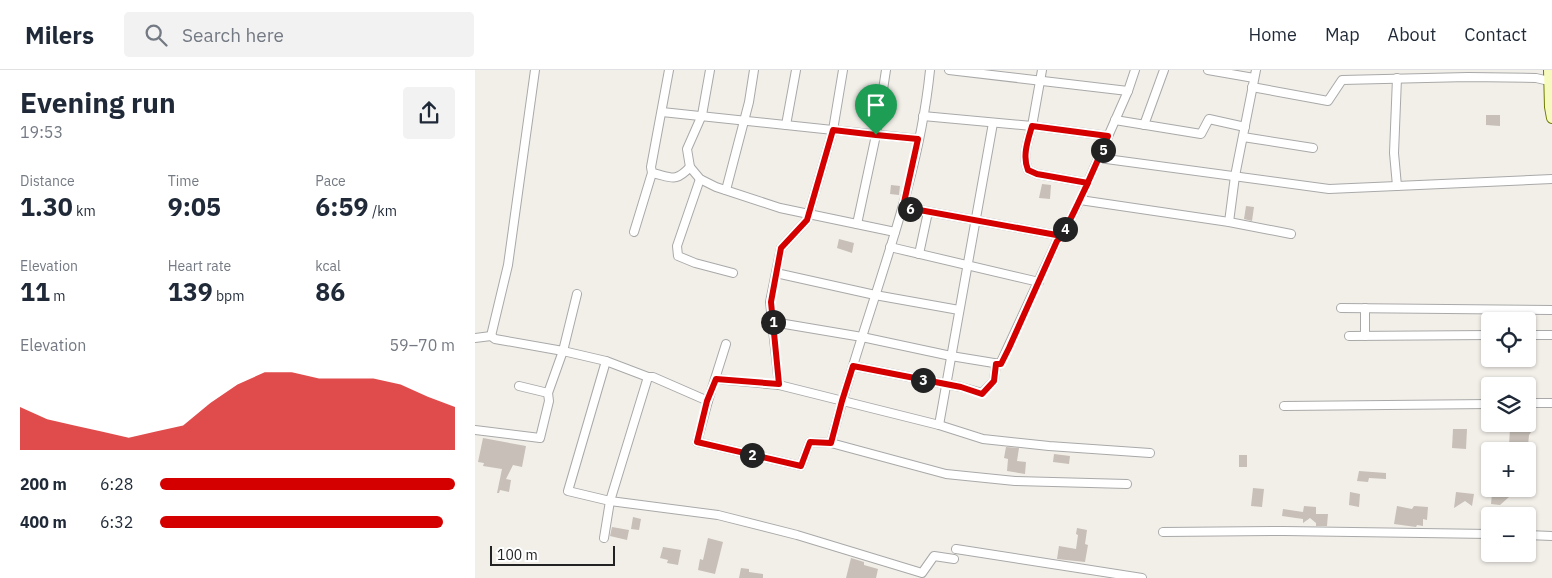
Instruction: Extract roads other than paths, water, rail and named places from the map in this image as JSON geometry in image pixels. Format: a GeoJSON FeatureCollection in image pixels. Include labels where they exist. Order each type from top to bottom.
{"type":"FeatureCollection","features":[{"type":"Feature","properties":{"kind":"main road"},"geometry":{"type":"LineString","coordinates":[[1549,75],[1552,118]]}},
{"type":"Feature","properties":{"kind":"street"},"geometry":{"type":"LineString","coordinates":[[491,336],[508,265],[535,70]]}},
{"type":"Feature","properties":{"kind":"street"},"geometry":{"type":"LineString","coordinates":[[634,232],[651,173],[669,70]]}},
{"type":"Feature","properties":{"kind":"street"},"geometry":{"type":"LineString","coordinates":[[710,70],[702,115],[687,149],[690,167],[700,179],[780,208],[895,232]]}},
{"type":"Feature","properties":{"kind":"street"},"geometry":{"type":"LineString","coordinates":[[726,190],[744,120],[754,70]]}},
{"type":"Feature","properties":{"kind":"street"},"geometry":{"type":"LineString","coordinates":[[786,125],[796,70]]}},
{"type":"Feature","properties":{"kind":"street"},"geometry":{"type":"LineString","coordinates":[[779,384],[771,302],[781,248],[807,220],[833,130],[843,70]]}},
{"type":"Feature","properties":{"kind":"street"},"geometry":{"type":"LineString","coordinates":[[857,224],[876,135],[886,70]]}},
{"type":"Feature","properties":{"kind":"street"},"geometry":{"type":"LineString","coordinates":[[831,443],[842,401],[903,207],[923,116],[930,70]]}},
{"type":"Feature","properties":{"kind":"street"},"geometry":{"type":"LineString","coordinates":[[949,70],[1128,91]]}},
{"type":"Feature","properties":{"kind":"street"},"geometry":{"type":"LineString","coordinates":[[1042,70],[1025,157],[1028,170],[1037,174],[1088,183]]}},
{"type":"Feature","properties":{"kind":"street"},"geometry":{"type":"LineString","coordinates":[[773,322],[1001,364],[1057,241],[1062,236],[1088,183],[1128,91],[1135,70]]}},
{"type":"Feature","properties":{"kind":"street"},"geometry":{"type":"LineString","coordinates":[[1144,125],[1164,70]]}},
{"type":"Feature","properties":{"kind":"street"},"geometry":{"type":"LineString","coordinates":[[1208,70],[1255,74],[1235,176],[1229,222]]}},
{"type":"Feature","properties":{"kind":"street"},"geometry":{"type":"LineString","coordinates":[[1361,79],[1363,70]]}},
{"type":"Feature","properties":{"kind":"street"},"geometry":{"type":"LineString","coordinates":[[1252,88],[1327,101],[1342,80],[1403,75],[1469,74],[1536,78],[1549,75]]}},
{"type":"Feature","properties":{"kind":"street"},"geometry":{"type":"LineString","coordinates":[[1397,186],[1394,153],[1403,75]]}},
{"type":"Feature","properties":{"kind":"street"},"geometry":{"type":"LineString","coordinates":[[661,112],[918,139]]}},
{"type":"Feature","properties":{"kind":"street"},"geometry":{"type":"LineString","coordinates":[[923,116],[1032,126],[1108,136]]}},
{"type":"Feature","properties":{"kind":"street"},"geometry":{"type":"LineString","coordinates":[[1115,120],[1201,134],[1209,119],[1245,127]]}},
{"type":"Feature","properties":{"kind":"street"},"geometry":{"type":"LineString","coordinates":[[939,425],[993,123]]}},
{"type":"Feature","properties":{"kind":"street"},"geometry":{"type":"LineString","coordinates":[[1243,137],[1313,148]]}},
{"type":"Feature","properties":{"kind":"street"},"geometry":{"type":"LineString","coordinates":[[1099,158],[1329,189],[1552,179]]}},
{"type":"Feature","properties":{"kind":"street"},"geometry":{"type":"LineString","coordinates":[[651,173],[676,178],[680,177],[690,167]]}},
{"type":"Feature","properties":{"kind":"street"},"geometry":{"type":"LineString","coordinates":[[700,179],[677,246],[678,256],[695,263],[733,273]]}},
{"type":"Feature","properties":{"kind":"street"},"geometry":{"type":"LineString","coordinates":[[1080,200],[1229,222],[1291,234]]}},
{"type":"Feature","properties":{"kind":"street"},"geometry":{"type":"LineString","coordinates":[[903,207],[1062,236]]}},
{"type":"Feature","properties":{"kind":"street"},"geometry":{"type":"LineString","coordinates":[[919,254],[928,212]]}},
{"type":"Feature","properties":{"kind":"street"},"geometry":{"type":"LineString","coordinates":[[890,247],[1039,282]]}},
{"type":"Feature","properties":{"kind":"street"},"geometry":{"type":"LineString","coordinates":[[776,273],[875,295],[959,310]]}},
{"type":"Feature","properties":{"kind":"street"},"geometry":{"type":"LineString","coordinates":[[475,430],[540,438],[549,401],[548,393],[563,351],[577,294]]}},
{"type":"Feature","properties":{"kind":"street"},"geometry":{"type":"LineString","coordinates":[[1341,308],[1552,310]]}},
{"type":"Feature","properties":{"kind":"street"},"geometry":{"type":"LineString","coordinates":[[1365,308],[1365,336]]}},
{"type":"Feature","properties":{"kind":"street"},"geometry":{"type":"LineString","coordinates":[[1349,336],[1481,335]]}},
{"type":"Feature","properties":{"kind":"street"},"geometry":{"type":"LineString","coordinates":[[1536,335],[1552,335]]}},
{"type":"Feature","properties":{"kind":"street"},"geometry":{"type":"LineString","coordinates":[[475,338],[491,336],[495,339],[563,351],[605,361],[648,377],[653,377],[707,401]]}},
{"type":"Feature","properties":{"kind":"street"},"geometry":{"type":"LineString","coordinates":[[726,344],[716,379],[707,401],[697,442],[801,466],[810,442],[831,443],[946,474],[1015,481],[1127,484]]}},
{"type":"Feature","properties":{"kind":"street"},"geometry":{"type":"LineString","coordinates":[[605,361],[568,491],[610,501],[717,515],[797,535],[922,573],[934,556],[954,559]]}},
{"type":"Feature","properties":{"kind":"street"},"geometry":{"type":"LineString","coordinates":[[853,366],[946,384],[982,394],[994,381],[996,364]]}},
{"type":"Feature","properties":{"kind":"street"},"geometry":{"type":"LineString","coordinates":[[604,538],[610,501],[648,377]]}},
{"type":"Feature","properties":{"kind":"street"},"geometry":{"type":"LineString","coordinates":[[716,379],[779,384],[939,425],[983,439],[1150,453]]}},
{"type":"Feature","properties":{"kind":"street"},"geometry":{"type":"LineString","coordinates":[[519,386],[548,393]]}},
{"type":"Feature","properties":{"kind":"street"},"geometry":{"type":"LineString","coordinates":[[1536,403],[1552,402]]}},
{"type":"Feature","properties":{"kind":"street"},"geometry":{"type":"LineString","coordinates":[[1284,406],[1481,404]]}},
{"type":"Feature","properties":{"kind":"street"},"geometry":{"type":"LineString","coordinates":[[1163,532],[1284,531],[1481,534]]}},
{"type":"Feature","properties":{"kind":"street"},"geometry":{"type":"LineString","coordinates":[[1536,535],[1552,536]]}},
{"type":"Feature","properties":{"kind":"street"},"geometry":{"type":"LineString","coordinates":[[956,550],[1142,578]]}}]}
